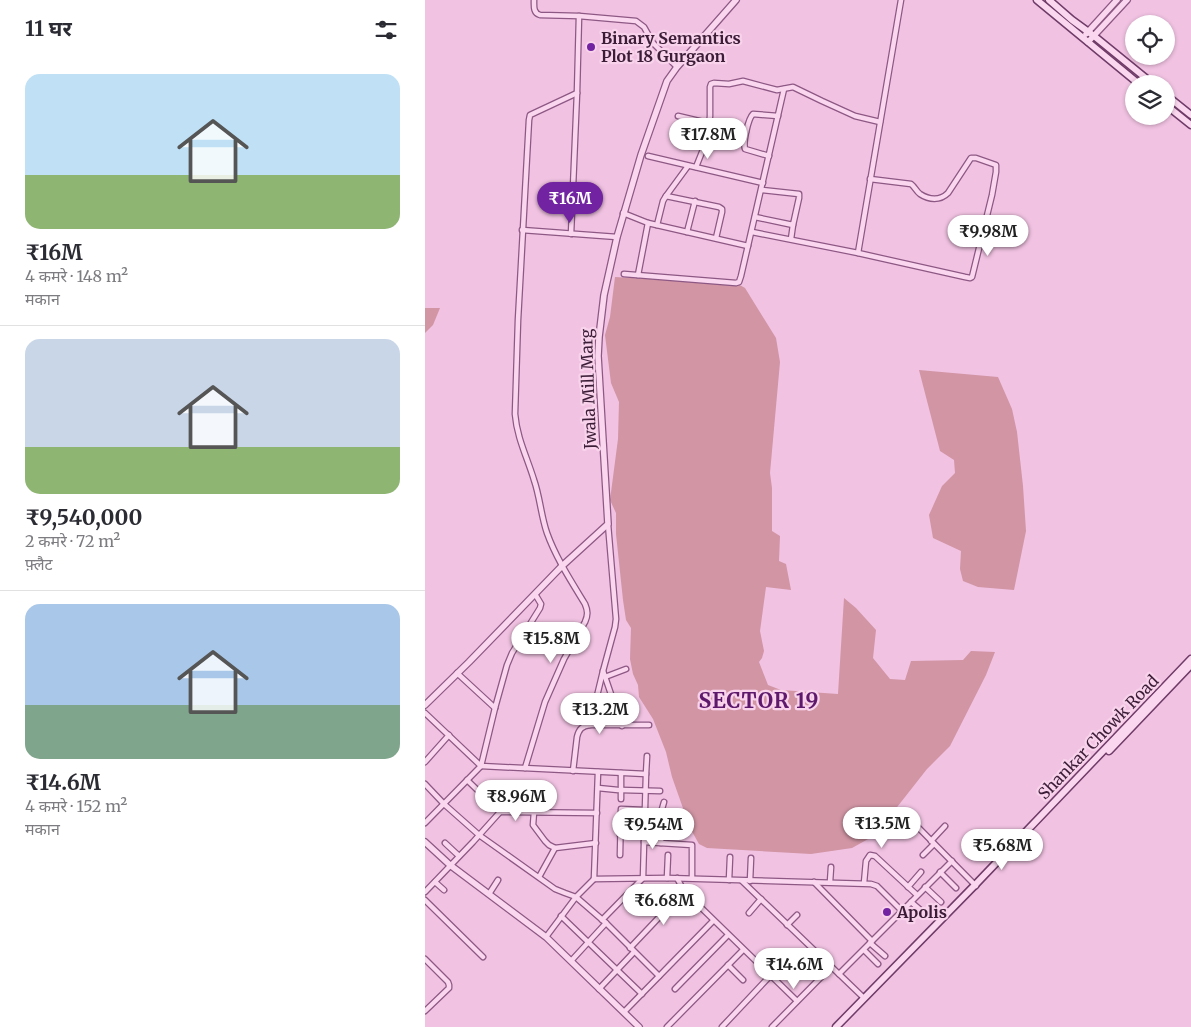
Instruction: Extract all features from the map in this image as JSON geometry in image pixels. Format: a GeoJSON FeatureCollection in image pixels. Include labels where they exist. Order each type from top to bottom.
{"type":"FeatureCollection","features":[{"type":"Feature","properties":{"kind":"main road"},"geometry":{"type":"LineString","coordinates":[[1037,0],[1128,75]]}},
{"type":"Feature","properties":{"kind":"main road"},"geometry":{"type":"LineString","coordinates":[[1049,0],[1071,20],[1142,75]]}},
{"type":"Feature","properties":{"kind":"main road"},"geometry":{"type":"LineString","coordinates":[[1175,102],[1191,115]]}},
{"type":"Feature","properties":{"kind":"main road"},"geometry":{"type":"LineString","coordinates":[[1175,113],[1191,125]]}},
{"type":"Feature","properties":{"kind":"main road","name":"Shankar Chowk Road"},"geometry":{"type":"LineString","coordinates":[[842,1027],[1191,659]]}},
{"type":"Feature","properties":{"kind":"main road","name":"Shankar Chowk Road"},"geometry":{"type":"LineString","coordinates":[[836,1027],[1191,665]]}},
{"type":"Feature","properties":{"kind":"street"},"geometry":{"type":"LineString","coordinates":[[534,0],[534,8],[537,14],[637,21],[644,27],[653,43],[677,67]]}},
{"type":"Feature","properties":{"kind":"street","name":"Jwala Mill Marg"},"geometry":{"type":"LineString","coordinates":[[609,524],[603,441],[599,337],[604,295],[617,237],[667,81],[736,0]]}},
{"type":"Feature","properties":{"kind":"street"},"geometry":{"type":"LineString","coordinates":[[858,253],[901,0]]}},
{"type":"Feature","properties":{"kind":"street"},"geometry":{"type":"LineString","coordinates":[[1086,40],[1117,0]]}},
{"type":"Feature","properties":{"kind":"street"},"geometry":{"type":"LineString","coordinates":[[1091,34],[1127,0]]}},
{"type":"Feature","properties":{"kind":"street"},"geometry":{"type":"LineString","coordinates":[[571,234],[579,16]]}},
{"type":"Feature","properties":{"kind":"street"},"geometry":{"type":"LineString","coordinates":[[696,167],[707,137],[711,84],[747,81],[774,89],[793,87],[847,113],[880,122]]}},
{"type":"Feature","properties":{"kind":"street"},"geometry":{"type":"LineString","coordinates":[[624,274],[736,283],[740,279],[784,89]]}},
{"type":"Feature","properties":{"kind":"street"},"geometry":{"type":"LineString","coordinates":[[525,768],[545,702],[564,659],[587,616],[585,604],[562,566],[547,534],[537,491],[516,427],[515,384],[527,136],[530,115],[577,93]]}},
{"type":"Feature","properties":{"kind":"street"},"geometry":{"type":"LineString","coordinates":[[769,156],[745,149],[744,144],[749,118],[751,114],[778,116]]}},
{"type":"Feature","properties":{"kind":"street"},"geometry":{"type":"LineString","coordinates":[[679,116],[747,132]]}},
{"type":"Feature","properties":{"kind":"street"},"geometry":{"type":"LineString","coordinates":[[648,156],[763,183]]}},
{"type":"Feature","properties":{"kind":"street"},"geometry":{"type":"LineString","coordinates":[[752,232],[972,277],[992,195],[996,165],[971,158],[948,193],[939,199],[925,197],[911,184],[870,179]]}},
{"type":"Feature","properties":{"kind":"street"},"geometry":{"type":"LineString","coordinates":[[657,225],[663,201],[688,166]]}},
{"type":"Feature","properties":{"kind":"street"},"geometry":{"type":"LineString","coordinates":[[762,190],[799,194],[791,239]]}},
{"type":"Feature","properties":{"kind":"street"},"geometry":{"type":"LineString","coordinates":[[666,196],[721,208],[722,212],[715,238]]}},
{"type":"Feature","properties":{"kind":"street"},"geometry":{"type":"LineString","coordinates":[[687,232],[695,201]]}},
{"type":"Feature","properties":{"kind":"street"},"geometry":{"type":"LineString","coordinates":[[623,214],[648,223],[748,246]]}},
{"type":"Feature","properties":{"kind":"street"},"geometry":{"type":"LineString","coordinates":[[755,218],[793,225]]}},
{"type":"Feature","properties":{"kind":"street"},"geometry":{"type":"LineString","coordinates":[[638,275],[648,223]]}},
{"type":"Feature","properties":{"kind":"street"},"geometry":{"type":"LineString","coordinates":[[522,230],[617,237]]}},
{"type":"Feature","properties":{"kind":"street"},"geometry":{"type":"LineString","coordinates":[[425,705],[562,566],[609,524]]}},
{"type":"Feature","properties":{"kind":"street"},"geometry":{"type":"LineString","coordinates":[[590,725],[616,619],[609,524]]}},
{"type":"Feature","properties":{"kind":"street"},"geometry":{"type":"LineString","coordinates":[[425,823],[481,766],[507,665],[512,652],[540,608],[541,604],[535,594]]}},
{"type":"Feature","properties":{"kind":"street"},"geometry":{"type":"LineString","coordinates":[[605,676],[626,669]]}},
{"type":"Feature","properties":{"kind":"street"},"geometry":{"type":"LineString","coordinates":[[603,671],[623,726]]}},
{"type":"Feature","properties":{"kind":"street"},"geometry":{"type":"LineString","coordinates":[[457,673],[495,708]]}},
{"type":"Feature","properties":{"kind":"street"},"geometry":{"type":"LineString","coordinates":[[425,713],[481,766],[646,774]]}},
{"type":"Feature","properties":{"kind":"street"},"geometry":{"type":"LineString","coordinates":[[573,771],[578,732],[581,728],[590,725],[649,725]]}},
{"type":"Feature","properties":{"kind":"street"},"geometry":{"type":"LineString","coordinates":[[425,762],[449,736]]}},
{"type":"Feature","properties":{"kind":"street"},"geometry":{"type":"LineString","coordinates":[[571,961],[643,878],[647,756]]}},
{"type":"Feature","properties":{"kind":"street"},"geometry":{"type":"LineString","coordinates":[[594,879],[598,772]]}},
{"type":"Feature","properties":{"kind":"street"},"geometry":{"type":"LineString","coordinates":[[621,773],[621,799]]}},
{"type":"Feature","properties":{"kind":"street"},"geometry":{"type":"LineString","coordinates":[[467,780],[500,812],[597,813]]}},
{"type":"Feature","properties":{"kind":"street"},"geometry":{"type":"LineString","coordinates":[[425,784],[479,835],[555,888],[576,896],[659,976]]}},
{"type":"Feature","properties":{"kind":"street"},"geometry":{"type":"LineString","coordinates":[[598,788],[660,791]]}},
{"type":"Feature","properties":{"kind":"street"},"geometry":{"type":"LineString","coordinates":[[661,843],[664,802]]}},
{"type":"Feature","properties":{"kind":"street"},"geometry":{"type":"LineString","coordinates":[[620,855],[621,809],[645,810]]}},
{"type":"Feature","properties":{"kind":"street"},"geometry":{"type":"LineString","coordinates":[[425,892],[500,812]]}},
{"type":"Feature","properties":{"kind":"street"},"geometry":{"type":"LineString","coordinates":[[534,812],[533,821],[536,829],[549,845],[555,848],[595,843]]}},
{"type":"Feature","properties":{"kind":"street"},"geometry":{"type":"LineString","coordinates":[[904,813],[976,886]]}},
{"type":"Feature","properties":{"kind":"street"},"geometry":{"type":"LineString","coordinates":[[923,855],[945,826]]}},
{"type":"Feature","properties":{"kind":"street"},"geometry":{"type":"LineString","coordinates":[[924,834],[929,829]]}},
{"type":"Feature","properties":{"kind":"street"},"geometry":{"type":"LineString","coordinates":[[620,834],[644,835]]}},
{"type":"Feature","properties":{"kind":"street"},"geometry":{"type":"LineString","coordinates":[[425,842],[450,866],[546,937],[639,1027]]}},
{"type":"Feature","properties":{"kind":"street"},"geometry":{"type":"LineString","coordinates":[[644,842],[692,845],[692,878]]}},
{"type":"Feature","properties":{"kind":"street"},"geometry":{"type":"LineString","coordinates":[[445,843],[459,856]]}},
{"type":"Feature","properties":{"kind":"street"},"geometry":{"type":"LineString","coordinates":[[539,877],[555,848]]}},
{"type":"Feature","properties":{"kind":"street"},"geometry":{"type":"LineString","coordinates":[[667,878],[668,855]]}},
{"type":"Feature","properties":{"kind":"street"},"geometry":{"type":"LineString","coordinates":[[864,883],[866,861],[872,855],[917,895]]}},
{"type":"Feature","properties":{"kind":"street"},"geometry":{"type":"LineString","coordinates":[[729,880],[730,857]]}},
{"type":"Feature","properties":{"kind":"street"},"geometry":{"type":"LineString","coordinates":[[750,881],[751,858]]}},
{"type":"Feature","properties":{"kind":"street"},"geometry":{"type":"LineString","coordinates":[[839,974],[952,861]]}},
{"type":"Feature","properties":{"kind":"street"},"geometry":{"type":"LineString","coordinates":[[830,882],[831,867]]}},
{"type":"Feature","properties":{"kind":"street"},"geometry":{"type":"LineString","coordinates":[[908,887],[921,872]]}},
{"type":"Feature","properties":{"kind":"street"},"geometry":{"type":"LineString","coordinates":[[940,872],[956,888]]}},
{"type":"Feature","properties":{"kind":"street"},"geometry":{"type":"LineString","coordinates":[[677,878],[684,891],[713,921],[797,1001]]}},
{"type":"Feature","properties":{"kind":"street"},"geometry":{"type":"LineString","coordinates":[[546,937],[576,896],[594,879],[692,878],[864,883],[877,886],[902,911]]}},
{"type":"Feature","properties":{"kind":"street"},"geometry":{"type":"LineString","coordinates":[[489,894],[498,880]]}},
{"type":"Feature","properties":{"kind":"street"},"geometry":{"type":"LineString","coordinates":[[742,880],[864,998]]}},
{"type":"Feature","properties":{"kind":"street"},"geometry":{"type":"LineString","coordinates":[[435,882],[444,890]]}},
{"type":"Feature","properties":{"kind":"street"},"geometry":{"type":"LineString","coordinates":[[814,882],[885,956]]}},
{"type":"Feature","properties":{"kind":"street"},"geometry":{"type":"LineString","coordinates":[[925,887],[941,902]]}},
{"type":"Feature","properties":{"kind":"street"},"geometry":{"type":"LineString","coordinates":[[599,989],[684,891]]}},
{"type":"Feature","properties":{"kind":"street"},"geometry":{"type":"LineString","coordinates":[[425,900],[483,957]]}},
{"type":"Feature","properties":{"kind":"street"},"geometry":{"type":"LineString","coordinates":[[749,913],[761,900]]}},
{"type":"Feature","properties":{"kind":"street"},"geometry":{"type":"LineString","coordinates":[[911,902],[924,913]]}},
{"type":"Feature","properties":{"kind":"street"},"geometry":{"type":"LineString","coordinates":[[787,925],[797,915]]}},
{"type":"Feature","properties":{"kind":"street"},"geometry":{"type":"LineString","coordinates":[[561,916],[642,994]]}},
{"type":"Feature","properties":{"kind":"street"},"geometry":{"type":"LineString","coordinates":[[624,1012],[713,921]]}},
{"type":"Feature","properties":{"kind":"street"},"geometry":{"type":"LineString","coordinates":[[675,989],[727,935]]}},
{"type":"Feature","properties":{"kind":"street"},"geometry":{"type":"LineString","coordinates":[[667,1027],[743,950]]}},
{"type":"Feature","properties":{"kind":"street"},"geometry":{"type":"LineString","coordinates":[[864,950],[878,964]]}},
{"type":"Feature","properties":{"kind":"street"},"geometry":{"type":"LineString","coordinates":[[425,959],[449,985],[449,988],[425,1010]]}},
{"type":"Feature","properties":{"kind":"street"},"geometry":{"type":"LineString","coordinates":[[728,965],[743,980]]}},
{"type":"Feature","properties":{"kind":"street"},"geometry":{"type":"LineString","coordinates":[[772,1027],[831,967]]}},
{"type":"Feature","properties":{"kind":"street"},"geometry":{"type":"LineString","coordinates":[[722,1027],[770,976]]}},
{"type":"Feature","properties":{"kind":"shaded area"},"geometry":{"type":"Polygon","coordinates":[[[615,277],[738,284],[745,288],[776,338],[780,362],[770,473],[772,531],[780,536],[779,561],[786,564],[791,590],[766,587],[760,631],[764,651],[759,662],[768,685],[781,690],[838,694],[844,598],[876,630],[873,658],[890,679],[905,680],[911,661],[963,660],[971,651],[995,652],[986,675],[950,746],[927,769],[870,838],[852,848],[811,854],[707,848],[699,844],[690,828],[672,777],[666,752],[653,719],[639,697],[638,685],[633,674],[630,659],[631,628],[626,620],[623,600],[616,534],[616,513],[610,500],[618,439],[619,402],[611,383],[605,335],[610,317],[615,277]]]}},
{"type":"Feature","properties":{"kind":"shaded area"},"geometry":{"type":"Polygon","coordinates":[[[425,308],[440,308],[433,325],[425,333],[425,308]]]}},
{"type":"Feature","properties":{"kind":"shaded area"},"geometry":{"type":"Polygon","coordinates":[[[919,370],[998,377],[1012,409],[1017,432],[1026,531],[1014,590],[978,587],[963,581],[960,569],[961,551],[933,538],[929,515],[942,486],[955,473],[954,460],[940,451],[919,370]]]}},
{"type":"Feature","properties":{"kind":"place","name":"Binary Semantics Plot 18 Gurgaon"},"geometry":{"type":"Point","coordinates":[591,47]}},
{"type":"Feature","properties":{"kind":"place","name":"Apolis"},"geometry":{"type":"Point","coordinates":[887,912]}},
{"type":"Feature","properties":{"kind":"district","name":"SECTOR 19"},"geometry":{"type":"Point","coordinates":[759,701]}}]}
